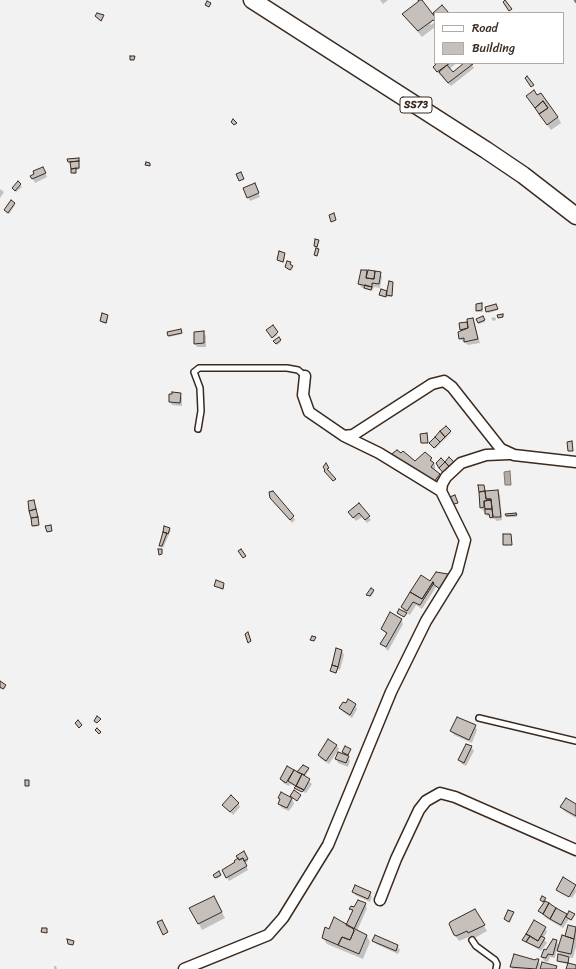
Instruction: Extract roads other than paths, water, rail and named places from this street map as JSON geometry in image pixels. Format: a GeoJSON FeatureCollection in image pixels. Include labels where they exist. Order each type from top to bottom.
{"type":"FeatureCollection","features":[{"type":"Feature","properties":{"kind":"main road","name":"SS73"},"geometry":{"type":"LineString","coordinates":[[252,0],[486,150],[523,175],[576,216]]}},
{"type":"Feature","properties":{"kind":"street"},"geometry":{"type":"LineString","coordinates":[[184,969],[268,935],[283,918],[328,845],[391,692],[426,621],[457,571],[465,540],[441,491],[379,453],[344,436],[309,412],[303,395],[305,376]]}},
{"type":"Feature","properties":{"kind":"street"},"geometry":{"type":"LineString","coordinates":[[344,436],[353,435],[432,384],[444,381],[452,387],[501,449],[514,455]]}},
{"type":"Feature","properties":{"kind":"street"},"geometry":{"type":"LineString","coordinates":[[441,491],[442,484],[446,478],[462,463],[486,455],[502,453],[576,462]]}},
{"type":"Feature","properties":{"kind":"street"},"geometry":{"type":"LineString","coordinates":[[380,900],[396,859],[419,810],[426,801],[440,793],[455,797],[576,850]]}},
{"type":"Feature","properties":{"kind":"lane"},"geometry":{"type":"LineString","coordinates":[[198,429],[201,411],[200,388],[194,372],[199,368],[287,368],[298,370],[305,376]]}},
{"type":"Feature","properties":{"kind":"lane"},"geometry":{"type":"LineString","coordinates":[[479,718],[576,741]]}},
{"type":"Feature","properties":{"kind":"lane"},"geometry":{"type":"LineString","coordinates":[[472,940],[476,946],[495,960],[497,964],[496,969]]}}]}
